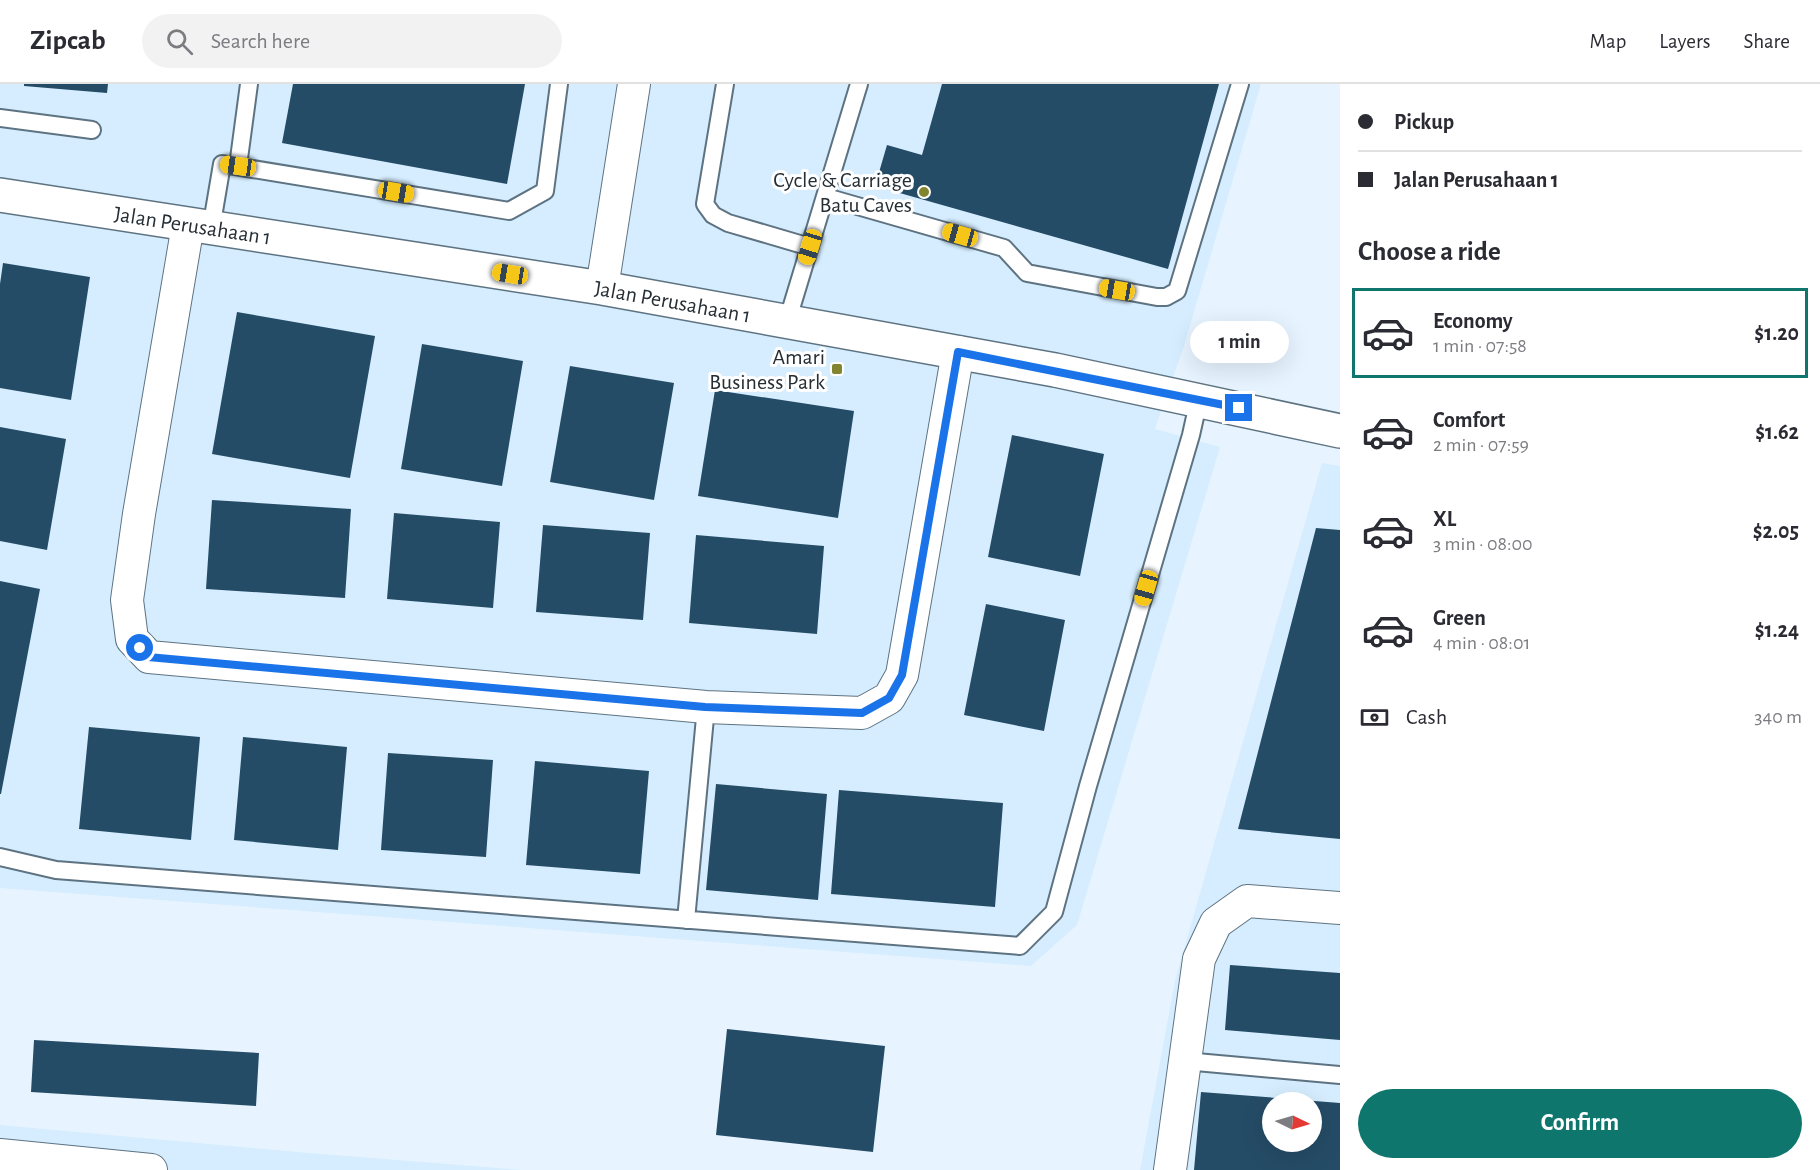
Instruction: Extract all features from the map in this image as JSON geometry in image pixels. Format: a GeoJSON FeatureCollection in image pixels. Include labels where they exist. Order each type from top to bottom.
{"type":"FeatureCollection","features":[{"type":"Feature","properties":{"kind":"street"},"geometry":{"type":"LineString","coordinates":[[602,288],[634,84]]}},
{"type":"Feature","properties":{"kind":"street","name":"Jalan Perusahaan 1"},"geometry":{"type":"LineString","coordinates":[[0,195],[602,288],[958,352],[1199,399],[1340,431]]}},
{"type":"Feature","properties":{"kind":"street"},"geometry":{"type":"LineString","coordinates":[[199,227],[139,514],[127,600],[132,639],[148,657],[705,707],[862,713],[889,698],[902,675],[958,352]]}},
{"type":"Feature","properties":{"kind":"street"},"geometry":{"type":"LineString","coordinates":[[1170,1170],[1199,958],[1216,923],[1247,901],[1340,908]]}},
{"type":"Feature","properties":{"kind":"street"},"geometry":{"type":"LineString","coordinates":[[0,1155],[151,1170]]}},
{"type":"Feature","properties":{"kind":"lane"},"geometry":{"type":"LineString","coordinates":[[238,166],[249,84]]}},
{"type":"Feature","properties":{"kind":"lane"},"geometry":{"type":"LineString","coordinates":[[199,227],[222,164],[509,211],[545,191],[559,84]]}},
{"type":"Feature","properties":{"kind":"lane"},"geometry":{"type":"LineString","coordinates":[[725,84],[705,204],[713,215],[728,224],[810,247]]}},
{"type":"Feature","properties":{"kind":"lane"},"geometry":{"type":"LineString","coordinates":[[787,322],[860,84]]}},
{"type":"Feature","properties":{"kind":"lane"},"geometry":{"type":"LineString","coordinates":[[826,196],[1004,248],[1009,250],[1019,266],[1027,273],[1167,297],[1177,291],[1239,84]]}},
{"type":"Feature","properties":{"kind":"lane"},"geometry":{"type":"LineString","coordinates":[[0,118],[92,130]]}},
{"type":"Feature","properties":{"kind":"lane"},"geometry":{"type":"LineString","coordinates":[[0,857],[56,870],[1020,946],[1054,912],[1088,786],[1191,435],[1199,399]]}},
{"type":"Feature","properties":{"kind":"lane"},"geometry":{"type":"LineString","coordinates":[[686,920],[705,707]]}},
{"type":"Feature","properties":{"kind":"lane"},"geometry":{"type":"LineString","coordinates":[[1185,1061],[1340,1075]]}},
{"type":"Feature","properties":{"kind":"shaded area","name":"Amari Business Park"},"geometry":{"type":"Polygon","coordinates":[[[0,84],[1261,84],[1184,346],[1155,429],[1220,447],[1077,925],[1031,966],[0,888],[0,84]]]}},
{"type":"Feature","properties":{"kind":"shaded area"},"geometry":{"type":"Polygon","coordinates":[[[1322,463],[1340,466],[1340,1170],[1140,1170],[1175,981],[1322,463]]]}},
{"type":"Feature","properties":{"kind":"shaded area"},"geometry":{"type":"Polygon","coordinates":[[[0,1125],[309,1153],[521,1170],[0,1170],[0,1125]]]}},
{"type":"Feature","properties":{"kind":"building"},"geometry":{"type":"Polygon","coordinates":[[[24,84],[108,84],[107,93],[24,86],[24,84]]]}},
{"type":"Feature","properties":{"kind":"building"},"geometry":{"type":"Polygon","coordinates":[[[293,84],[525,84],[507,184],[282,143],[293,84]]]}},
{"type":"Feature","properties":{"kind":"building"},"geometry":{"type":"Polygon","coordinates":[[[942,84],[1219,84],[1168,269],[875,186],[887,145],[922,155],[942,84]]]}},
{"type":"Feature","properties":{"kind":"building"},"geometry":{"type":"Polygon","coordinates":[[[3,263],[90,277],[71,400],[0,388],[0,284],[3,263]]]}},
{"type":"Feature","properties":{"kind":"building"},"geometry":{"type":"Polygon","coordinates":[[[237,312],[375,336],[350,478],[212,454],[237,312]]]}},
{"type":"Feature","properties":{"kind":"building"},"geometry":{"type":"Polygon","coordinates":[[[422,344],[523,361],[502,486],[401,469],[422,344]]]}},
{"type":"Feature","properties":{"kind":"building"},"geometry":{"type":"Polygon","coordinates":[[[570,366],[674,383],[654,500],[550,482],[570,366]]]}},
{"type":"Feature","properties":{"kind":"building"},"geometry":{"type":"Polygon","coordinates":[[[715,390],[854,411],[838,518],[698,496],[715,390]]]}},
{"type":"Feature","properties":{"kind":"building"},"geometry":{"type":"Polygon","coordinates":[[[0,427],[66,439],[47,550],[0,541],[0,427]]]}},
{"type":"Feature","properties":{"kind":"building"},"geometry":{"type":"Polygon","coordinates":[[[1012,435],[1104,454],[1080,576],[988,557],[1012,435]]]}},
{"type":"Feature","properties":{"kind":"building"},"geometry":{"type":"Polygon","coordinates":[[[212,500],[351,509],[345,598],[206,589],[212,500]]]}},
{"type":"Feature","properties":{"kind":"building"},"geometry":{"type":"Polygon","coordinates":[[[394,513],[500,522],[493,608],[387,599],[394,513]]]}},
{"type":"Feature","properties":{"kind":"building"},"geometry":{"type":"Polygon","coordinates":[[[543,525],[650,533],[643,620],[536,612],[543,525]]]}},
{"type":"Feature","properties":{"kind":"building"},"geometry":{"type":"Polygon","coordinates":[[[1316,528],[1340,530],[1340,839],[1238,829],[1316,528]]]}},
{"type":"Feature","properties":{"kind":"building"},"geometry":{"type":"Polygon","coordinates":[[[696,535],[824,546],[817,634],[689,623],[696,535]]]}},
{"type":"Feature","properties":{"kind":"building"},"geometry":{"type":"Polygon","coordinates":[[[0,581],[40,589],[1,794],[0,794],[0,581]]]}},
{"type":"Feature","properties":{"kind":"building"},"geometry":{"type":"Polygon","coordinates":[[[986,604],[1065,620],[1044,731],[964,715],[986,604]]]}},
{"type":"Feature","properties":{"kind":"building"},"geometry":{"type":"Polygon","coordinates":[[[89,727],[200,737],[191,840],[79,829],[89,727]]]}},
{"type":"Feature","properties":{"kind":"building"},"geometry":{"type":"Polygon","coordinates":[[[243,737],[347,747],[338,850],[234,840],[243,737]]]}},
{"type":"Feature","properties":{"kind":"building"},"geometry":{"type":"Polygon","coordinates":[[[388,753],[493,760],[486,857],[381,850],[388,753]]]}},
{"type":"Feature","properties":{"kind":"building"},"geometry":{"type":"Polygon","coordinates":[[[535,761],[649,771],[640,874],[526,865],[535,761]]]}},
{"type":"Feature","properties":{"kind":"building"},"geometry":{"type":"Polygon","coordinates":[[[716,784],[827,794],[818,900],[706,890],[716,784]]]}},
{"type":"Feature","properties":{"kind":"building"},"geometry":{"type":"Polygon","coordinates":[[[839,790],[1003,803],[995,907],[831,894],[839,790]]]}},
{"type":"Feature","properties":{"kind":"building"},"geometry":{"type":"Polygon","coordinates":[[[1230,965],[1340,973],[1340,1040],[1225,1030],[1230,965]]]}},
{"type":"Feature","properties":{"kind":"building"},"geometry":{"type":"Polygon","coordinates":[[[727,1029],[885,1046],[873,1152],[716,1135],[727,1029]]]}},
{"type":"Feature","properties":{"kind":"building"},"geometry":{"type":"Polygon","coordinates":[[[34,1040],[259,1053],[256,1106],[31,1092],[34,1040]]]}},
{"type":"Feature","properties":{"kind":"building"},"geometry":{"type":"Polygon","coordinates":[[[1201,1092],[1262,1097],[1262,1152],[1322,1152],[1322,1102],[1340,1103],[1340,1170],[1194,1170],[1201,1092]]]}},
{"type":"Feature","properties":{"kind":"place","name":"Cycle & Carriage Batu Caves"},"geometry":{"type":"Point","coordinates":[924,192]}},
{"type":"Feature","properties":{"kind":"place","name":"Amari Business Park"},"geometry":{"type":"Point","coordinates":[837,369]}},
{"type":"Feature","properties":{"kind":"route"},"geometry":{"type":"LineString","coordinates":[[140,648],[148,657],[705,707],[862,713],[889,698],[902,675],[958,352],[1239,408]]}}]}
